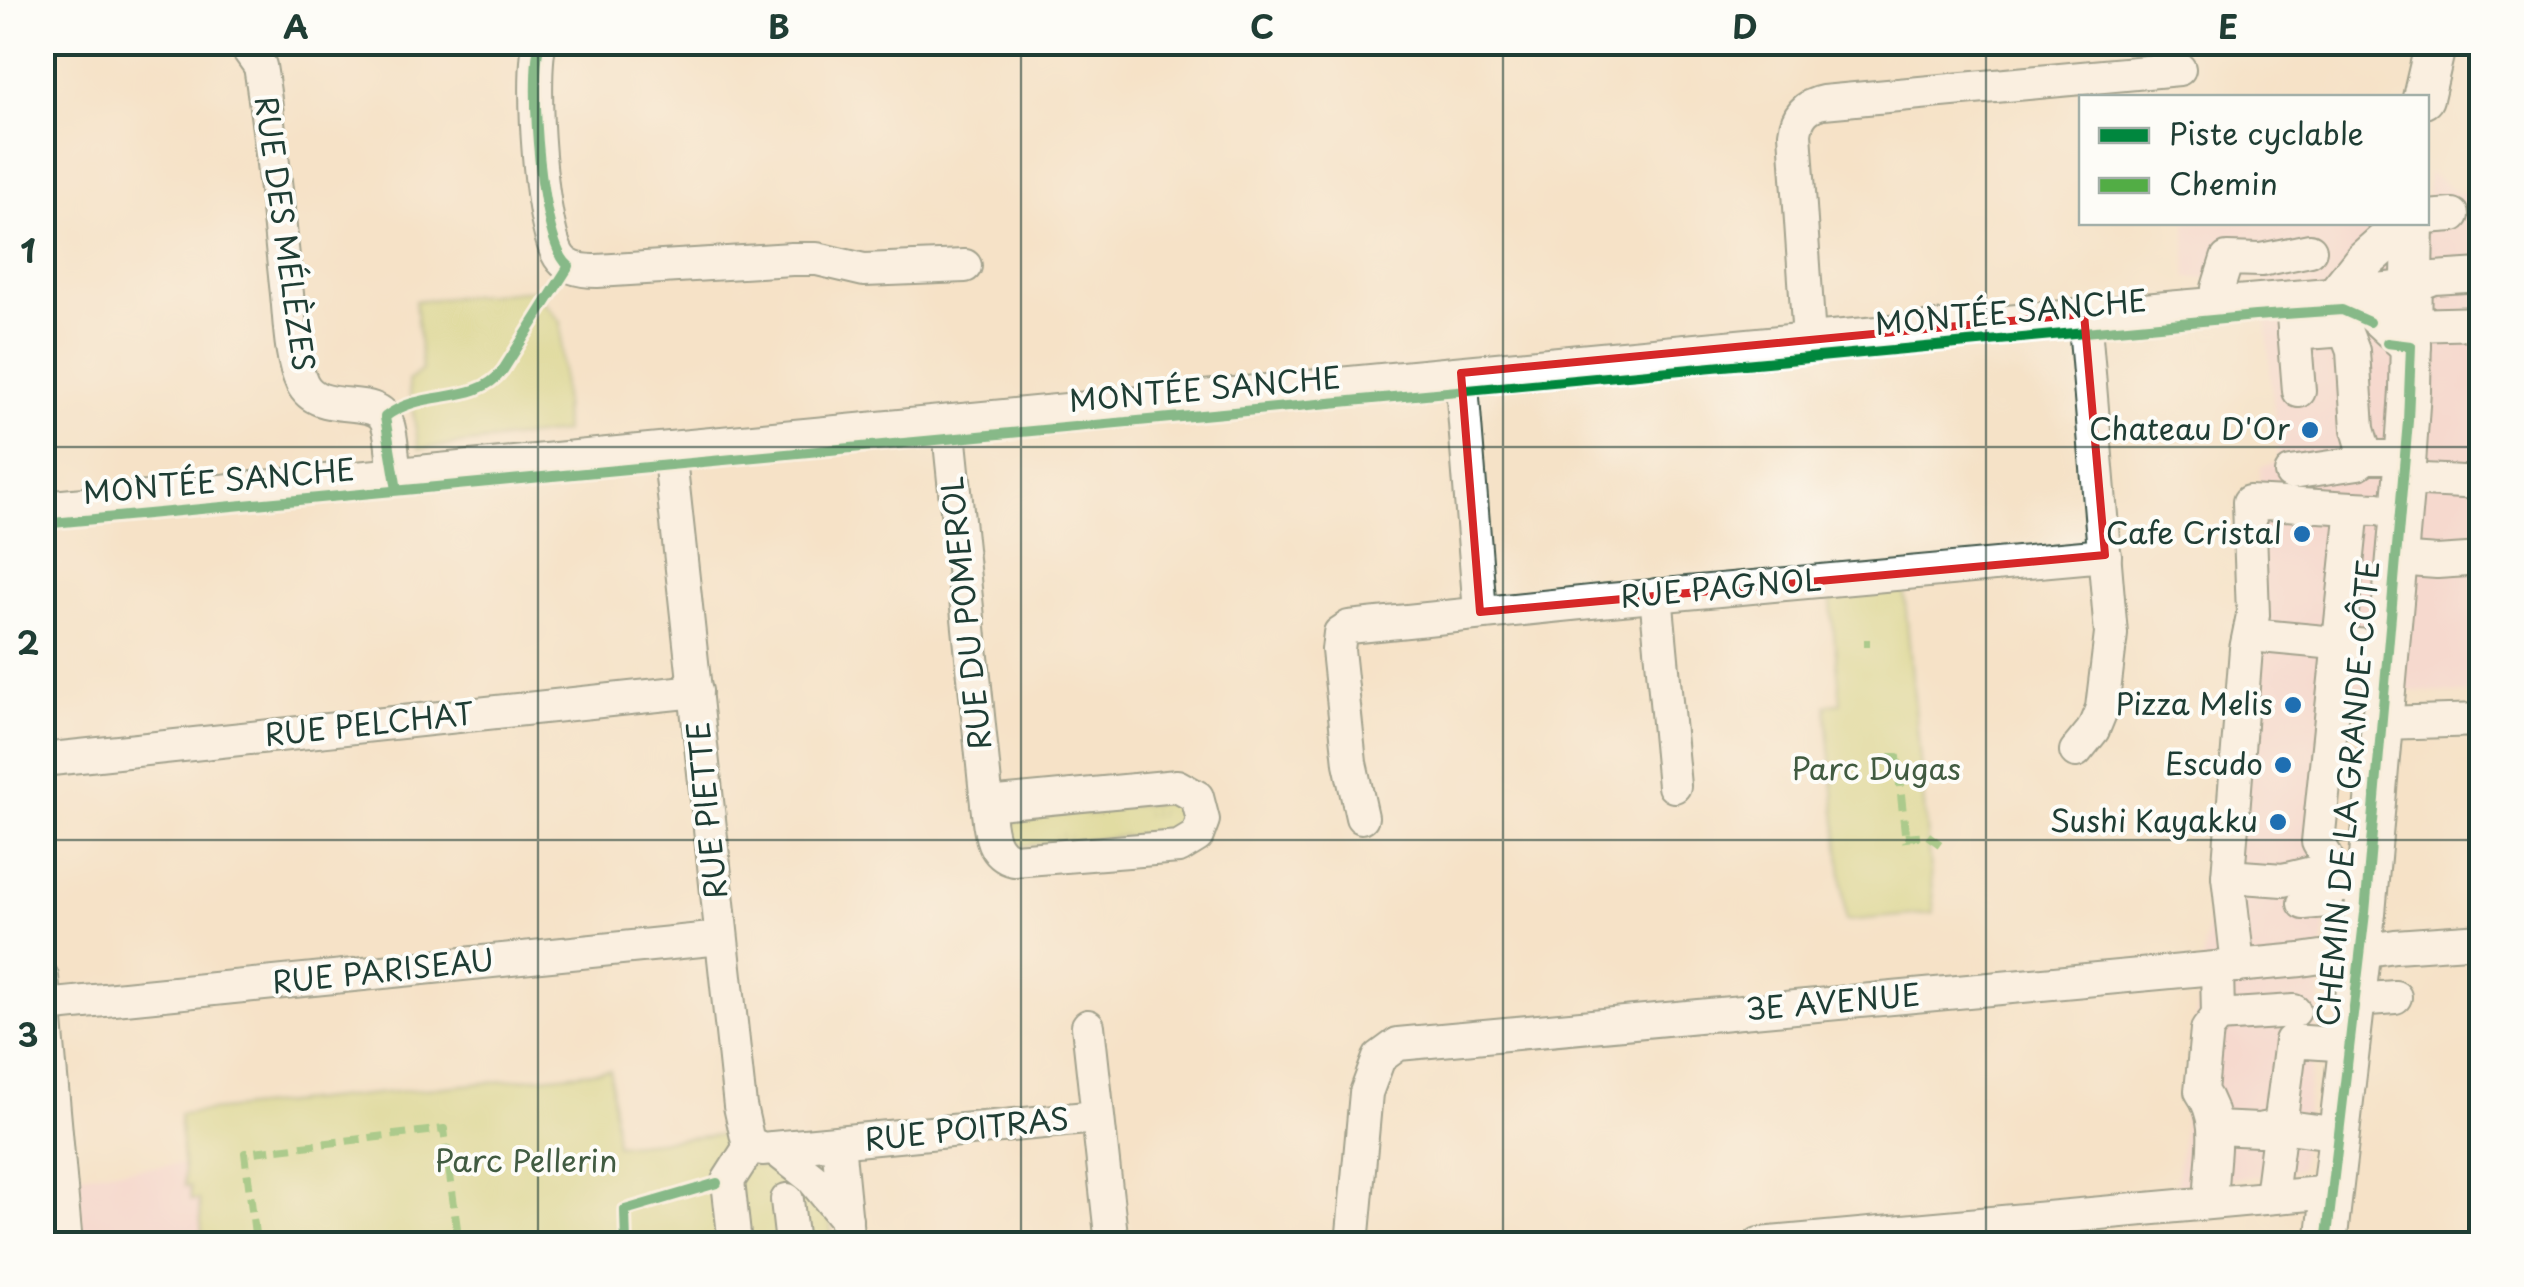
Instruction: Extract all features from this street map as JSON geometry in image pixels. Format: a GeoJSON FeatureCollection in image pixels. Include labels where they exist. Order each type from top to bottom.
{"type":"FeatureCollection","features":[{"type":"Feature","properties":{"kind":"main road"},"geometry":{"type":"LineString","coordinates":[[2424,95],[2436,42]]}},
{"type":"Feature","properties":{"kind":"main road"},"geometry":{"type":"LineString","coordinates":[[2326,292],[2421,260]]}},
{"type":"Feature","properties":{"kind":"main road"},"geometry":{"type":"LineString","coordinates":[[2326,292],[2364,262],[2421,260]]}},
{"type":"Feature","properties":{"kind":"main road","name":"CHEMIN DE LA GRANDE-CÔTE"},"geometry":{"type":"LineString","coordinates":[[2326,1244],[2350,1046],[2375,998],[2361,952],[2332,887],[2382,723],[2396,559],[2394,477],[2421,260]]}},
{"type":"Feature","properties":{"kind":"street","name":"RUE DES MÉLÈZES"},"geometry":{"type":"LineString","coordinates":[[244,42],[260,66],[292,332],[304,386],[329,403],[381,412],[388,423],[395,475]]}},
{"type":"Feature","properties":{"kind":"street"},"geometry":{"type":"LineString","coordinates":[[540,42],[537,120],[544,191],[556,253],[569,266],[597,272],[792,259],[817,259],[875,270],[964,266]]}},
{"type":"Feature","properties":{"kind":"street"},"geometry":{"type":"LineString","coordinates":[[1809,338],[1795,133],[1798,118],[1809,106],[2179,69]]}},
{"type":"Feature","properties":{"kind":"street"},"geometry":{"type":"LineString","coordinates":[[2218,302],[2227,259],[2261,260],[2308,236],[2326,292],[2294,334],[2299,391]]}},
{"type":"Feature","properties":{"kind":"street","name":"MONTÉE SANCHE"},"geometry":{"type":"LineString","coordinates":[[42,508],[2326,292],[2421,260]]}},
{"type":"Feature","properties":{"kind":"street"},"geometry":{"type":"LineString","coordinates":[[2421,260],[2434,278],[2482,275]]}},
{"type":"Feature","properties":{"kind":"street"},"geometry":{"type":"LineString","coordinates":[[2421,260],[2482,323]]}},
{"type":"Feature","properties":{"kind":"street"},"geometry":{"type":"LineString","coordinates":[[2076,751],[2099,718],[2111,634],[2084,314]]}},
{"type":"Feature","properties":{"kind":"street"},"geometry":{"type":"LineString","coordinates":[[2294,334],[2345,330],[2353,351],[2358,429],[2394,477]]}},
{"type":"Feature","properties":{"kind":"street"},"geometry":{"type":"LineString","coordinates":[[1461,373],[1480,612]]}},
{"type":"Feature","properties":{"kind":"street","name":"RUE DU POMEROL"},"geometry":{"type":"LineString","coordinates":[[948,422],[987,804],[995,847],[1014,860],[1179,847],[1198,836],[1203,820],[1196,797],[1178,786],[987,804]]}},
{"type":"Feature","properties":{"kind":"street","name":"RUE PIETTE"},"geometry":{"type":"LineString","coordinates":[[669,449],[743,1132],[763,1147]]}},
{"type":"Feature","properties":{"kind":"street"},"geometry":{"type":"LineString","coordinates":[[2291,473],[2358,463],[2394,477],[2482,483]]}},
{"type":"Feature","properties":{"kind":"street"},"geometry":{"type":"LineString","coordinates":[[2271,1196],[2284,1049],[2303,1000],[2258,958],[2228,876],[2228,844],[2253,615],[2249,502],[2378,508],[2394,477]]}},
{"type":"Feature","properties":{"kind":"street"},"geometry":{"type":"LineString","coordinates":[[2332,887],[2326,856],[2318,842],[2352,508]]}},
{"type":"Feature","properties":{"kind":"street","name":"RUE PAGNOL"},"geometry":{"type":"LineString","coordinates":[[1362,816],[1342,707],[1340,634],[1358,625],[2105,555]]}},
{"type":"Feature","properties":{"kind":"street"},"geometry":{"type":"LineString","coordinates":[[2396,559],[2482,559]]}},
{"type":"Feature","properties":{"kind":"street"},"geometry":{"type":"LineString","coordinates":[[1656,595],[1674,786]]}},
{"type":"Feature","properties":{"kind":"street"},"geometry":{"type":"LineString","coordinates":[[2250,635],[2389,648]]}},
{"type":"Feature","properties":{"kind":"street","name":"RUE PELCHAT"},"geometry":{"type":"LineString","coordinates":[[42,760],[696,691]]}},
{"type":"Feature","properties":{"kind":"street"},"geometry":{"type":"LineString","coordinates":[[2382,723],[2482,720]]}},
{"type":"Feature","properties":{"kind":"street"},"geometry":{"type":"LineString","coordinates":[[2228,876],[2283,880],[2312,873],[2332,887]]}},
{"type":"Feature","properties":{"kind":"street","name":"RUE PARISEAU"},"geometry":{"type":"LineString","coordinates":[[44,992],[721,938]]}},
{"type":"Feature","properties":{"kind":"street","name":"3E AVENUE"},"geometry":{"type":"LineString","coordinates":[[1352,1244],[1366,1094],[1379,1058],[1392,1045],[2258,958],[2482,940]]}},
{"type":"Feature","properties":{"kind":"street"},"geometry":{"type":"LineString","coordinates":[[2211,1202],[2215,1128],[2212,1106],[2200,1091],[2207,1030],[2258,958]]}},
{"type":"Feature","properties":{"kind":"street"},"geometry":{"type":"LineString","coordinates":[[44,992],[66,1244]]}},
{"type":"Feature","properties":{"kind":"street"},"geometry":{"type":"LineString","coordinates":[[2218,1016],[2284,1049],[2350,1046]]}},
{"type":"Feature","properties":{"kind":"street"},"geometry":{"type":"LineString","coordinates":[[1088,1026],[1112,1244]]}},
{"type":"Feature","properties":{"kind":"street","name":"RUE POITRAS"},"geometry":{"type":"LineString","coordinates":[[838,1142],[1097,1117]]}},
{"type":"Feature","properties":{"kind":"street"},"geometry":{"type":"LineString","coordinates":[[2215,1128],[2259,1130],[2280,1126],[2340,1134]]}},
{"type":"Feature","properties":{"kind":"street"},"geometry":{"type":"LineString","coordinates":[[735,1244],[728,1180],[763,1147],[838,1142],[847,1232]]}},
{"type":"Feature","properties":{"kind":"street"},"geometry":{"type":"LineString","coordinates":[[763,1147],[812,1178],[847,1232]]}},
{"type":"Feature","properties":{"kind":"street"},"geometry":{"type":"LineString","coordinates":[[1759,1244],[2332,1192]]}},
{"type":"Feature","properties":{"kind":"street"},"geometry":{"type":"LineString","coordinates":[[787,1200],[792,1244]]}},
{"type":"Feature","properties":{"kind":"highlighted area"},"geometry":{"type":"Polygon","coordinates":[[[2084,314],[2105,555],[1480,612],[1461,373],[2084,314]]]}},
{"type":"Feature","properties":{"kind":"shaded area"},"geometry":{"type":"Polygon","coordinates":[[[2429,173],[2458,193],[2481,188],[2482,601],[2468,694],[2344,687],[2320,990],[2300,1170],[2176,1186],[2261,466],[2278,462],[2263,280],[2187,278],[2186,225],[2429,225],[2429,173]]]}},
{"type":"Feature","properties":{"kind":"shaded area"},"geometry":{"type":"Polygon","coordinates":[[[179,1114],[238,1244],[82,1244],[76,1174],[183,1164],[179,1114]]]}},
{"type":"Feature","properties":{"kind":"green space"},"geometry":{"type":"Polygon","coordinates":[[[533,290],[561,322],[564,432],[419,449],[408,381],[422,370],[415,301],[533,290]]]}},
{"type":"Feature","properties":{"kind":"green space","name":"Parc Dugas"},"geometry":{"type":"Polygon","coordinates":[[[1904,588],[1934,913],[1846,921],[1826,705],[1841,703],[1830,595],[1904,588]]]}},
{"type":"Feature","properties":{"kind":"green space"},"geometry":{"type":"Polygon","coordinates":[[[1171,802],[1187,810],[1187,824],[1177,832],[1020,846],[1010,837],[1011,825],[1025,816],[1171,802]]]}},
{"type":"Feature","properties":{"kind":"green space","name":"Parc Pellerin"},"geometry":{"type":"Polygon","coordinates":[[[610,1070],[616,1145],[727,1134],[730,1154],[746,1165],[790,1172],[830,1219],[833,1244],[203,1244],[199,1200],[191,1200],[190,1186],[185,1186],[179,1114],[610,1070]]]}},
{"type":"Feature","properties":{"kind":"marked path"},"geometry":{"type":"LineString","coordinates":[[1864,643],[1870,643]]}},
{"type":"Feature","properties":{"kind":"marked path"},"geometry":{"type":"LineString","coordinates":[[1889,757],[1897,757],[1906,842]]}},
{"type":"Feature","properties":{"kind":"marked path"},"geometry":{"type":"LineString","coordinates":[[1905,837],[1927,835],[1941,845]]}},
{"type":"Feature","properties":{"kind":"marked path"},"geometry":{"type":"LineString","coordinates":[[255,1234],[245,1153],[444,1129],[459,1244]]}},
{"type":"Feature","properties":{"kind":"cycle path"},"geometry":{"type":"LineString","coordinates":[[397,490],[385,417],[416,402],[478,389],[491,381],[503,370],[569,266],[559,252],[544,195],[536,89],[540,42]]}},
{"type":"Feature","properties":{"kind":"cycle path"},"geometry":{"type":"LineString","coordinates":[[42,524],[2255,316],[2342,310],[2369,322]]}},
{"type":"Feature","properties":{"kind":"cycle path"},"geometry":{"type":"LineString","coordinates":[[2326,1244],[2365,913],[2408,421],[2411,346],[2387,343]]}},
{"type":"Feature","properties":{"kind":"cycle path"},"geometry":{"type":"LineString","coordinates":[[626,1244],[625,1210],[717,1183]]}},
{"type":"Feature","properties":{"kind":"place","name":"Chateau D'Or"},"geometry":{"type":"Point","coordinates":[2310,430]}},
{"type":"Feature","properties":{"kind":"place","name":"Cafe Cristal"},"geometry":{"type":"Point","coordinates":[2302,534]}},
{"type":"Feature","properties":{"kind":"place","name":"Pizza Melis"},"geometry":{"type":"Point","coordinates":[2293,705]}},
{"type":"Feature","properties":{"kind":"place","name":"Escudo"},"geometry":{"type":"Point","coordinates":[2283,765]}},
{"type":"Feature","properties":{"kind":"place","name":"Sushi Kayakku"},"geometry":{"type":"Point","coordinates":[2278,822]}}]}
